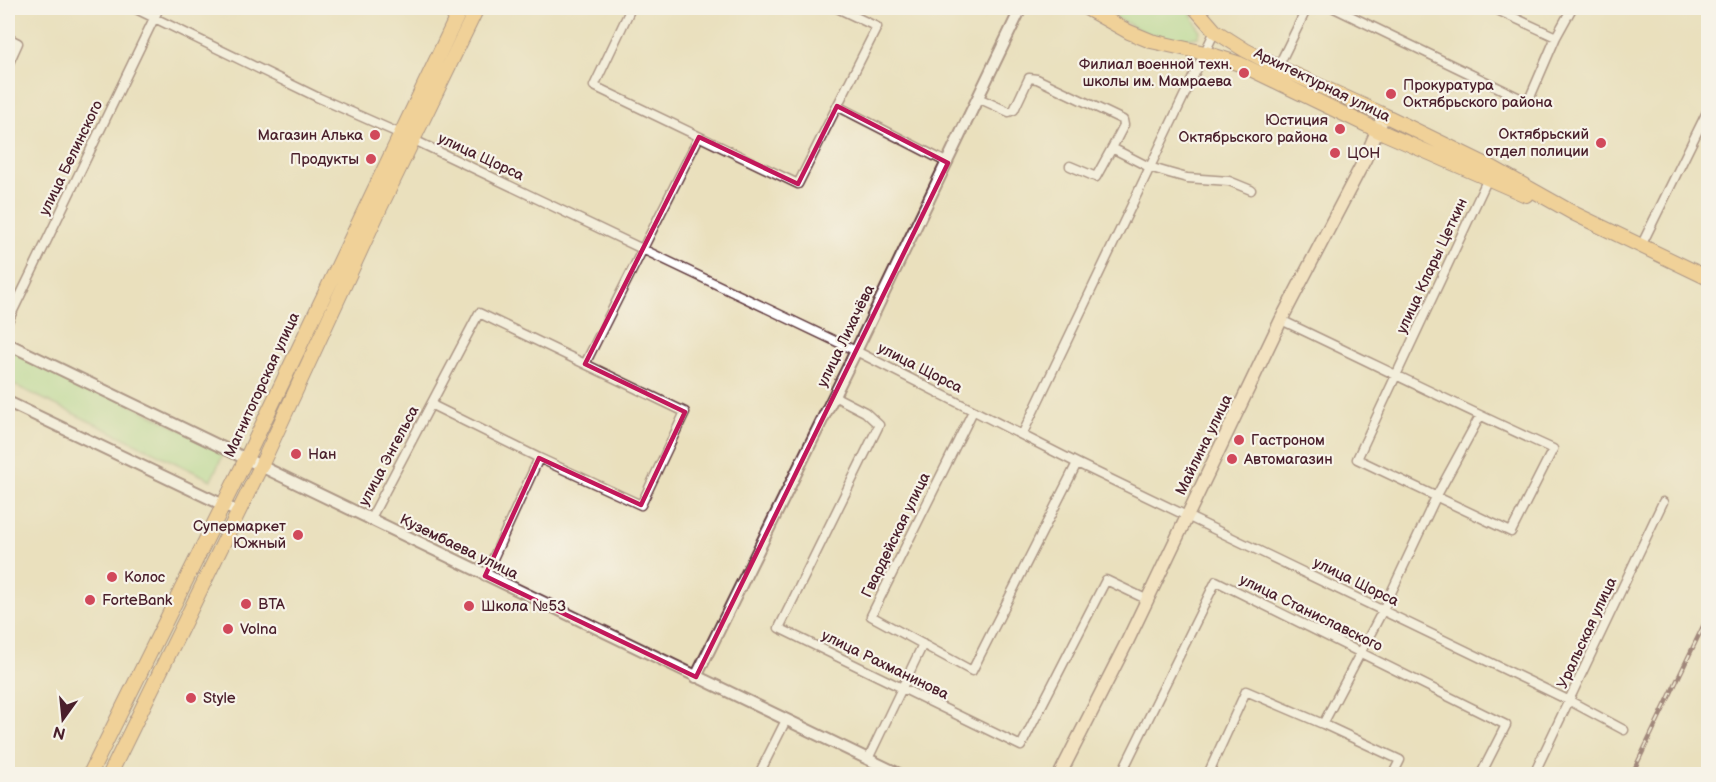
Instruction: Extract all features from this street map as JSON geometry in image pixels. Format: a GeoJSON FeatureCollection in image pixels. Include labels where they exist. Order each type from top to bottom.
{"type":"FeatureCollection","features":[{"type":"Feature","properties":{"kind":"main road","name":"Магнитогорская улица"},"geometry":{"type":"LineString","coordinates":[[110,774],[261,466],[406,137],[460,8]]}},
{"type":"Feature","properties":{"kind":"main road","name":"Магнитогорская улица"},"geometry":{"type":"LineString","coordinates":[[90,774],[406,137],[477,8]]}},
{"type":"Feature","properties":{"kind":"main road","name":"Архитектурная улица"},"geometry":{"type":"LineString","coordinates":[[1086,8],[1128,32],[1144,38],[1240,64],[1377,130],[1490,174]]}},
{"type":"Feature","properties":{"kind":"main road","name":"Архитектурная улица"},"geometry":{"type":"LineString","coordinates":[[1194,8],[1215,31],[1245,50],[1384,115],[1490,174],[1708,278]]}},
{"type":"Feature","properties":{"kind":"main road","name":"Майлина улица"},"geometry":{"type":"LineString","coordinates":[[1060,774],[1148,600],[1186,515],[1281,320],[1365,159],[1384,115]]}},
{"type":"Feature","properties":{"kind":"street","name":"улица Щорса"},"geometry":{"type":"LineString","coordinates":[[134,8],[317,97],[642,248],[856,351],[1077,463],[1570,701],[1624,730]]}},
{"type":"Feature","properties":{"kind":"street","name":"улица Белинского"},"geometry":{"type":"LineString","coordinates":[[8,321],[159,8]]}},
{"type":"Feature","properties":{"kind":"street"},"geometry":{"type":"LineString","coordinates":[[628,8],[594,86],[798,184],[876,27],[837,8]]}},
{"type":"Feature","properties":{"kind":"street","name":"улица Лихачёва"},"geometry":{"type":"LineString","coordinates":[[696,677],[948,163],[1021,8]]}},
{"type":"Feature","properties":{"kind":"street"},"geometry":{"type":"LineString","coordinates":[[1278,67],[1307,8]]}},
{"type":"Feature","properties":{"kind":"street"},"geometry":{"type":"LineString","coordinates":[[1334,8],[1528,102],[1572,8]]}},
{"type":"Feature","properties":{"kind":"street"},"geometry":{"type":"LineString","coordinates":[[1493,8],[1556,38]]}},
{"type":"Feature","properties":{"kind":"street"},"geometry":{"type":"LineString","coordinates":[[1022,435],[1215,31]]}},
{"type":"Feature","properties":{"kind":"street"},"geometry":{"type":"LineString","coordinates":[[8,38],[18,43],[8,65]]}},
{"type":"Feature","properties":{"kind":"street"},"geometry":{"type":"LineString","coordinates":[[978,98],[1009,112],[1014,110],[1029,78],[1037,79],[1123,120],[1124,125],[1096,177],[1070,166]]}},
{"type":"Feature","properties":{"kind":"street"},"geometry":{"type":"LineString","coordinates":[[837,106],[948,163]]}},
{"type":"Feature","properties":{"kind":"street"},"geometry":{"type":"LineString","coordinates":[[1641,246],[1708,110]]}},
{"type":"Feature","properties":{"kind":"street"},"geometry":{"type":"LineString","coordinates":[[585,364],[699,137]]}},
{"type":"Feature","properties":{"kind":"street"},"geometry":{"type":"LineString","coordinates":[[1112,148],[1149,167],[1187,178],[1229,181],[1251,190]]}},
{"type":"Feature","properties":{"kind":"street","name":"улица Клары Цеткин"},"geometry":{"type":"LineString","coordinates":[[1281,320],[1396,375],[1480,416],[1553,449],[1511,532],[1357,459],[1396,375],[1490,174]]}},
{"type":"Feature","properties":{"kind":"street","name":"улица Энгельса"},"geometry":{"type":"LineString","coordinates":[[370,520],[479,313],[685,412],[641,505],[539,459],[432,405]]}},
{"type":"Feature","properties":{"kind":"street","name":"Кузембаева улица"},"geometry":{"type":"LineString","coordinates":[[8,344],[899,774]]}},
{"type":"Feature","properties":{"kind":"street","name":"улица Рахманинова"},"geometry":{"type":"LineString","coordinates":[[834,396],[865,412],[879,425],[780,628],[1021,746],[1106,580],[1148,600]]}},
{"type":"Feature","properties":{"kind":"street"},"geometry":{"type":"LineString","coordinates":[[8,402],[238,512]]}},
{"type":"Feature","properties":{"kind":"street","name":"Гвардейская улица"},"geometry":{"type":"LineString","coordinates":[[973,411],[871,616],[972,671],[1077,463]]}},
{"type":"Feature","properties":{"kind":"street"},"geometry":{"type":"LineString","coordinates":[[1323,724],[1383,610],[1436,497],[1480,416]]}},
{"type":"Feature","properties":{"kind":"street"},"geometry":{"type":"LineString","coordinates":[[485,576],[539,459]]}},
{"type":"Feature","properties":{"kind":"street","name":"Уральская улица"},"geometry":{"type":"LineString","coordinates":[[1534,774],[1663,502]]}},
{"type":"Feature","properties":{"kind":"street","name":"улица Станиславского"},"geometry":{"type":"LineString","coordinates":[[1121,774],[1216,581],[1506,725],[1481,774]]}},
{"type":"Feature","properties":{"kind":"street"},"geometry":{"type":"LineString","coordinates":[[868,759],[923,644]]}},
{"type":"Feature","properties":{"kind":"street"},"geometry":{"type":"LineString","coordinates":[[1208,774],[1246,691],[1400,760],[1393,774]]}},
{"type":"Feature","properties":{"kind":"street"},"geometry":{"type":"LineString","coordinates":[[759,774],[786,720]]}},
{"type":"Feature","properties":{"kind":"highlighted area"},"geometry":{"type":"Polygon","coordinates":[[[837,106],[948,163],[696,677],[485,576],[539,458],[641,505],[685,412],[585,364],[699,137],[798,184],[837,106]]]}},
{"type":"Feature","properties":{"kind":"green space"},"geometry":{"type":"Polygon","coordinates":[[[1097,8],[1184,8],[1190,12],[1200,31],[1198,37],[1174,41],[1146,33],[1097,8]]]}},
{"type":"Feature","properties":{"kind":"green space"},"geometry":{"type":"Polygon","coordinates":[[[8,344],[225,451],[211,480],[8,382],[8,344]]]}},
{"type":"Feature","properties":{"kind":"railway"},"geometry":{"type":"LineString","coordinates":[[1632,774],[1708,616]]}},
{"type":"Feature","properties":{"kind":"place","name":"Филиал военной техн. школы им. Мамраева"},"geometry":{"type":"Point","coordinates":[1244,73]}},
{"type":"Feature","properties":{"kind":"place","name":"Прокуратура Октябрьского района"},"geometry":{"type":"Point","coordinates":[1391,94]}},
{"type":"Feature","properties":{"kind":"place","name":"Юстиция Октябрьского района"},"geometry":{"type":"Point","coordinates":[1340,129]}},
{"type":"Feature","properties":{"kind":"place","name":"Магазин Алька"},"geometry":{"type":"Point","coordinates":[375,135]}},
{"type":"Feature","properties":{"kind":"place","name":"Октябрьский отдел полиции"},"geometry":{"type":"Point","coordinates":[1601,143]}},
{"type":"Feature","properties":{"kind":"place","name":"ЦОН"},"geometry":{"type":"Point","coordinates":[1335,153]}},
{"type":"Feature","properties":{"kind":"place","name":"Продукты"},"geometry":{"type":"Point","coordinates":[371,159]}},
{"type":"Feature","properties":{"kind":"place","name":"Гастроном"},"geometry":{"type":"Point","coordinates":[1239,440]}},
{"type":"Feature","properties":{"kind":"place","name":"Нан"},"geometry":{"type":"Point","coordinates":[296,454]}},
{"type":"Feature","properties":{"kind":"place","name":"Автомагазин"},"geometry":{"type":"Point","coordinates":[1232,459]}},
{"type":"Feature","properties":{"kind":"place","name":"Супермаркет Южный"},"geometry":{"type":"Point","coordinates":[298,535]}},
{"type":"Feature","properties":{"kind":"place","name":"Колос"},"geometry":{"type":"Point","coordinates":[112,577]}},
{"type":"Feature","properties":{"kind":"place","name":"ForteBank"},"geometry":{"type":"Point","coordinates":[90,600]}},
{"type":"Feature","properties":{"kind":"place","name":"BTA"},"geometry":{"type":"Point","coordinates":[246,604]}},
{"type":"Feature","properties":{"kind":"place","name":"Школа №53"},"geometry":{"type":"Point","coordinates":[469,606]}},
{"type":"Feature","properties":{"kind":"place","name":"Volna"},"geometry":{"type":"Point","coordinates":[228,629]}},
{"type":"Feature","properties":{"kind":"place","name":"Style"},"geometry":{"type":"Point","coordinates":[191,698]}}]}
